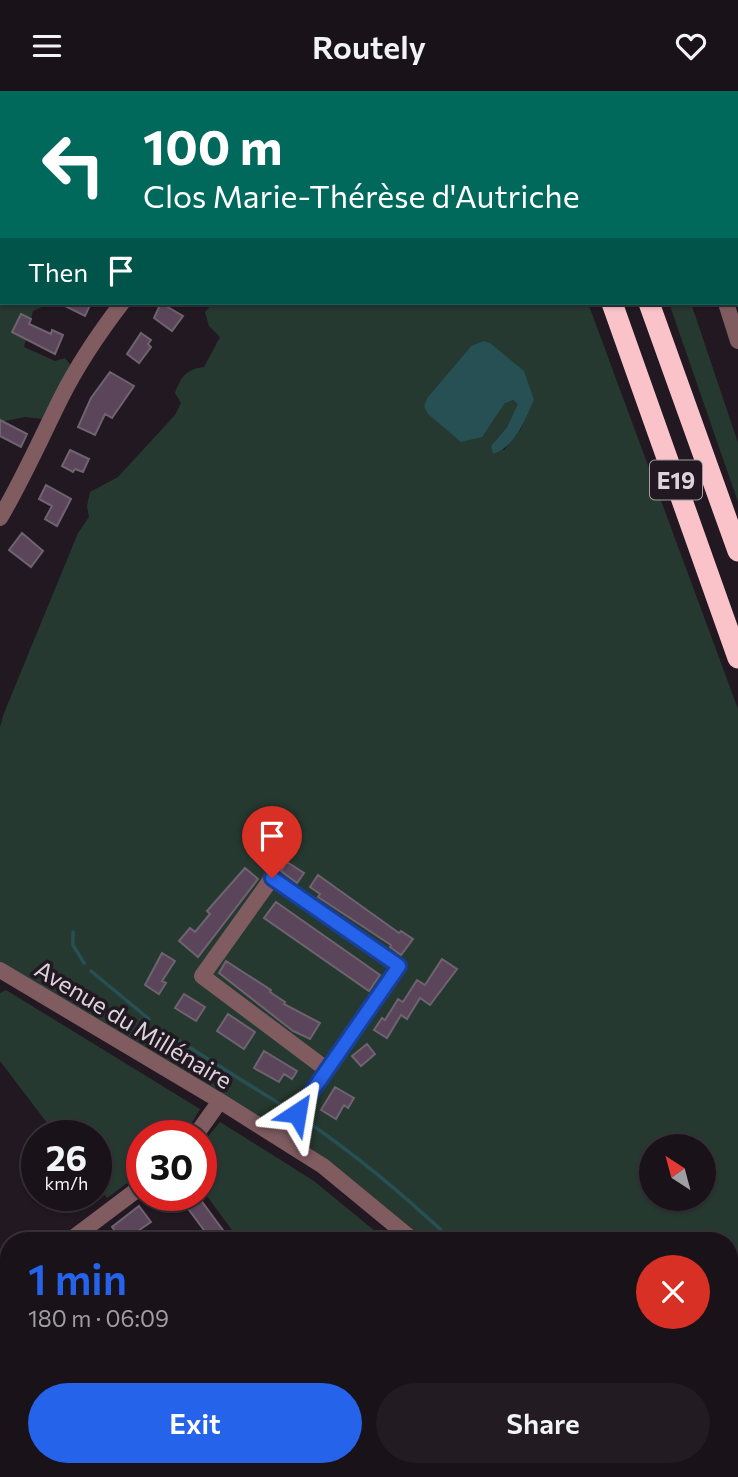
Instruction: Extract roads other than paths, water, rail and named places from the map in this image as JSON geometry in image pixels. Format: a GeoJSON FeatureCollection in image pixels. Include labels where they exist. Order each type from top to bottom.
{"type":"FeatureCollection","features":[{"type":"Feature","properties":{"kind":"highway","name":"E19"},"geometry":{"type":"LineString","coordinates":[[613,305],[738,658]]}},
{"type":"Feature","properties":{"kind":"highway","name":"E19"},"geometry":{"type":"LineString","coordinates":[[650,305],[738,551]]}},
{"type":"Feature","properties":{"kind":"street"},"geometry":{"type":"LineString","coordinates":[[0,518],[20,485],[84,357],[121,305]]}},
{"type":"Feature","properties":{"kind":"street"},"geometry":{"type":"LineString","coordinates":[[727,305],[738,341]]}},
{"type":"Feature","properties":{"kind":"street"},"geometry":{"type":"LineString","coordinates":[[280,1139],[399,966],[272,878],[202,976],[326,1069]]}},
{"type":"Feature","properties":{"kind":"street","name":"Avenue du Millénaire"},"geometry":{"type":"LineString","coordinates":[[0,970],[220,1101],[323,1166],[403,1232]]}},
{"type":"Feature","properties":{"kind":"street"},"geometry":{"type":"LineString","coordinates":[[206,1120],[220,1101]]}},
{"type":"Feature","properties":{"kind":"street"},"geometry":{"type":"LineString","coordinates":[[81,1232],[126,1198]]}},
{"type":"Feature","properties":{"kind":"water"},"geometry":{"type":"Polygon","coordinates":[[[483,341],[490,343],[524,371],[534,400],[514,439],[493,454],[491,446],[507,427],[518,404],[513,400],[504,404],[482,437],[461,442],[428,414],[424,406],[427,398],[471,346],[483,341]]]}},
{"type":"Feature","properties":{"kind":"waterway"},"geometry":{"type":"LineString","coordinates":[[73,932],[73,945],[84,963]]}},
{"type":"Feature","properties":{"kind":"waterway"},"geometry":{"type":"LineString","coordinates":[[91,971],[149,1019]]}},
{"type":"Feature","properties":{"kind":"waterway"},"geometry":{"type":"LineString","coordinates":[[157,1027],[291,1111]]}},
{"type":"Feature","properties":{"kind":"waterway"},"geometry":{"type":"LineString","coordinates":[[303,1119],[380,1177],[443,1232]]}}]}
